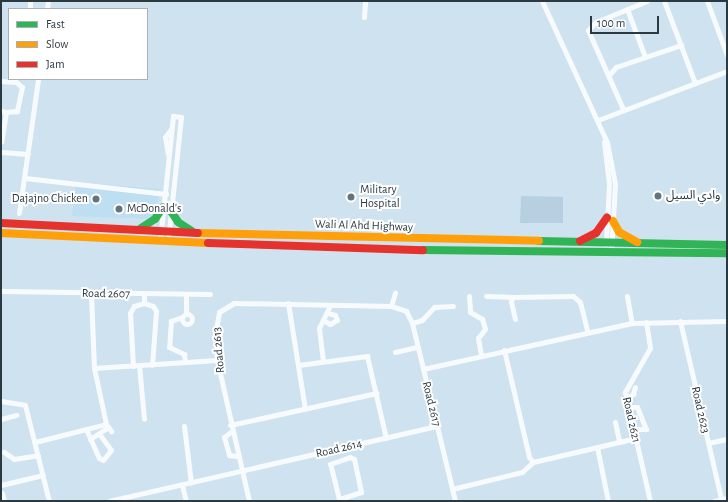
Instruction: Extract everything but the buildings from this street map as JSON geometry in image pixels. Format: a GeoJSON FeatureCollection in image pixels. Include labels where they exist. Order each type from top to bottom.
{"type":"FeatureCollection","features":[{"type":"Feature","properties":{"kind":"main road"},"geometry":{"type":"LineString","coordinates":[[140,228],[155,220],[167,208],[178,222],[192,232]]}},
{"type":"Feature","properties":{"kind":"main road"},"geometry":{"type":"LineString","coordinates":[[579,242],[596,233],[610,219],[623,235],[637,242]]}},
{"type":"Feature","properties":{"kind":"main road","name":"Wali Al Ahd Highway"},"geometry":{"type":"LineString","coordinates":[[1,223],[140,228],[164,235],[339,249],[541,252],[608,248],[727,253]]}},
{"type":"Feature","properties":{"kind":"main road","name":"Wali Al Ahd Highway"},"geometry":{"type":"LineString","coordinates":[[164,235],[192,232],[579,242],[608,248],[637,242],[727,245]]}},
{"type":"Feature","properties":{"kind":"main road"},"geometry":{"type":"LineString","coordinates":[[1,233],[81,236],[164,235]]}},
{"type":"Feature","properties":{"kind":"street"},"geometry":{"type":"LineString","coordinates":[[364,16],[365,1]]}},
{"type":"Feature","properties":{"kind":"street"},"geometry":{"type":"LineString","coordinates":[[542,1],[604,135],[616,184],[610,219]]}},
{"type":"Feature","properties":{"kind":"street"},"geometry":{"type":"LineString","coordinates":[[623,109],[588,30],[592,24],[647,1]]}},
{"type":"Feature","properties":{"kind":"street"},"geometry":{"type":"LineString","coordinates":[[664,1],[695,83]]}},
{"type":"Feature","properties":{"kind":"street"},"geometry":{"type":"LineString","coordinates":[[707,1],[727,56]]}},
{"type":"Feature","properties":{"kind":"street"},"geometry":{"type":"LineString","coordinates":[[627,9],[645,57]]}},
{"type":"Feature","properties":{"kind":"street"},"geometry":{"type":"LineString","coordinates":[[609,75],[616,67],[681,45]]}},
{"type":"Feature","properties":{"kind":"street"},"geometry":{"type":"LineString","coordinates":[[598,120],[725,70]]}},
{"type":"Feature","properties":{"kind":"street"},"geometry":{"type":"LineString","coordinates":[[19,213],[38,80]]}},
{"type":"Feature","properties":{"kind":"street"},"geometry":{"type":"LineString","coordinates":[[1,81],[16,82],[22,87],[19,108],[17,111],[3,111],[1,142]]}},
{"type":"Feature","properties":{"kind":"street"},"geometry":{"type":"LineString","coordinates":[[164,235],[167,208],[172,195],[182,117],[173,116],[164,194],[167,208]]}},
{"type":"Feature","properties":{"kind":"street"},"geometry":{"type":"LineString","coordinates":[[1,152],[28,154]]}},
{"type":"Feature","properties":{"kind":"street"},"geometry":{"type":"LineString","coordinates":[[608,248],[610,219],[609,184],[611,168]]}},
{"type":"Feature","properties":{"kind":"street"},"geometry":{"type":"LineString","coordinates":[[25,178],[172,195]]}},
{"type":"Feature","properties":{"kind":"street"},"geometry":{"type":"LineString","coordinates":[[609,184],[616,184]]}},
{"type":"Feature","properties":{"kind":"street","name":"Road 2607"},"geometry":{"type":"LineString","coordinates":[[1,291],[144,295],[210,294]]}},
{"type":"Feature","properties":{"kind":"street"},"geometry":{"type":"LineString","coordinates":[[391,306],[395,293]]}},
{"type":"Feature","properties":{"kind":"street"},"geometry":{"type":"LineString","coordinates":[[91,294],[94,368],[108,428]]}},
{"type":"Feature","properties":{"kind":"street"},"geometry":{"type":"LineString","coordinates":[[185,362],[184,354],[169,347],[171,321],[184,316],[186,294]]}},
{"type":"Feature","properties":{"kind":"street"},"geometry":{"type":"LineString","coordinates":[[144,295],[144,303]]}},
{"type":"Feature","properties":{"kind":"street"},"geometry":{"type":"LineString","coordinates":[[469,296],[471,314],[482,319],[485,329],[478,338],[482,355]]}},
{"type":"Feature","properties":{"kind":"street"},"geometry":{"type":"LineString","coordinates":[[486,296],[577,298],[587,331]]}},
{"type":"Feature","properties":{"kind":"street"},"geometry":{"type":"LineString","coordinates":[[627,296],[632,323]]}},
{"type":"Feature","properties":{"kind":"street"},"geometry":{"type":"LineString","coordinates":[[512,297],[515,319]]}},
{"type":"Feature","properties":{"kind":"street"},"geometry":{"type":"LineString","coordinates":[[144,419],[130,313],[134,306],[144,303],[153,306],[156,311],[152,364]]}},
{"type":"Feature","properties":{"kind":"street","name":"Road 2613"},"geometry":{"type":"LineString","coordinates":[[249,501],[230,425],[217,360],[216,322],[225,306],[234,303],[288,303],[391,306],[402,309]]}},
{"type":"Feature","properties":{"kind":"street"},"geometry":{"type":"LineString","coordinates":[[288,303],[304,409]]}},
{"type":"Feature","properties":{"kind":"street"},"geometry":{"type":"LineString","coordinates":[[323,361],[318,333],[323,320],[328,313],[330,304]]}},
{"type":"Feature","properties":{"kind":"street"},"geometry":{"type":"LineString","coordinates":[[412,323],[422,320],[434,307],[453,306]]}},
{"type":"Feature","properties":{"kind":"street","name":"Road 2617"},"geometry":{"type":"LineString","coordinates":[[402,309],[412,323],[455,501]]}},
{"type":"Feature","properties":{"kind":"street"},"geometry":{"type":"LineString","coordinates":[[323,320],[330,324],[337,320],[335,315],[328,313]]}},
{"type":"Feature","properties":{"kind":"street","name":"Road 2623"},"geometry":{"type":"LineString","coordinates":[[680,321],[708,443],[724,499]]}},
{"type":"Feature","properties":{"kind":"street"},"geometry":{"type":"LineString","coordinates":[[423,369],[587,331],[632,323],[727,321]]}},
{"type":"Feature","properties":{"kind":"street","name":"Road 2621"},"geometry":{"type":"LineString","coordinates":[[646,322],[650,348],[628,383],[626,399],[650,501]]}},
{"type":"Feature","properties":{"kind":"street"},"geometry":{"type":"LineString","coordinates":[[395,352],[417,347]]}},
{"type":"Feature","properties":{"kind":"street"},"geometry":{"type":"LineString","coordinates":[[504,350],[529,457],[533,462]]}},
{"type":"Feature","properties":{"kind":"street"},"geometry":{"type":"LineString","coordinates":[[298,365],[367,356],[377,393],[386,438]]}},
{"type":"Feature","properties":{"kind":"street"},"geometry":{"type":"LineString","coordinates":[[94,368],[217,360]]}},
{"type":"Feature","properties":{"kind":"street"},"geometry":{"type":"LineString","coordinates":[[626,399],[633,394],[635,388]]}},
{"type":"Feature","properties":{"kind":"street"},"geometry":{"type":"LineString","coordinates":[[230,425],[377,393]]}},
{"type":"Feature","properties":{"kind":"street"},"geometry":{"type":"LineString","coordinates":[[1,401],[25,405],[49,501]]}},
{"type":"Feature","properties":{"kind":"street"},"geometry":{"type":"LineString","coordinates":[[628,407],[637,407],[646,429],[634,429]]}},
{"type":"Feature","properties":{"kind":"street"},"geometry":{"type":"LineString","coordinates":[[1,419],[16,415]]}},
{"type":"Feature","properties":{"kind":"street"},"geometry":{"type":"LineString","coordinates":[[615,422],[619,441]]}},
{"type":"Feature","properties":{"kind":"street"},"geometry":{"type":"LineString","coordinates":[[184,426],[191,483]]}},
{"type":"Feature","properties":{"kind":"street","name":"Road 2614"},"geometry":{"type":"LineString","coordinates":[[109,501],[436,426]]}},
{"type":"Feature","properties":{"kind":"street"},"geometry":{"type":"LineString","coordinates":[[35,442],[86,429],[108,428]]}},
{"type":"Feature","properties":{"kind":"street"},"geometry":{"type":"LineString","coordinates":[[90,439],[100,435],[108,428]]}},
{"type":"Feature","properties":{"kind":"street"},"geometry":{"type":"LineString","coordinates":[[86,429],[99,458],[103,460],[111,450],[100,435]]}},
{"type":"Feature","properties":{"kind":"street"},"geometry":{"type":"LineString","coordinates":[[232,431],[224,437],[230,455],[238,456]]}},
{"type":"Feature","properties":{"kind":"street"},"geometry":{"type":"LineString","coordinates":[[452,489],[522,472],[533,462],[636,438]]}},
{"type":"Feature","properties":{"kind":"street"},"geometry":{"type":"LineString","coordinates":[[708,443],[727,439]]}},
{"type":"Feature","properties":{"kind":"street"},"geometry":{"type":"LineString","coordinates":[[596,447],[608,501]]}},
{"type":"Feature","properties":{"kind":"street"},"geometry":{"type":"LineString","coordinates":[[339,449],[341,459]]}},
{"type":"Feature","properties":{"kind":"street"},"geometry":{"type":"LineString","coordinates":[[4,452],[14,460],[38,455]]}},
{"type":"Feature","properties":{"kind":"street"},"geometry":{"type":"LineString","coordinates":[[353,458],[361,492],[341,499],[337,496],[330,464],[341,459],[353,458]]}},
{"type":"Feature","properties":{"kind":"street"},"geometry":{"type":"LineString","coordinates":[[1,485],[43,475]]}},
{"type":"Feature","properties":{"kind":"street"},"geometry":{"type":"LineString","coordinates":[[182,485],[186,501]]}},
{"type":"Feature","properties":{"kind":"street"},"geometry":{"type":"LineString","coordinates":[[2,492],[4,501]]}},
{"type":"Feature","properties":{"kind":"street"},"geometry":{"type":"LineString","coordinates":[[714,501],[724,499]]}},
{"type":"Feature","properties":{"kind":"shaded area"},"geometry":{"type":"Polygon","coordinates":[[[76,182],[159,189],[157,210],[152,219],[72,216],[76,182]]]}},
{"type":"Feature","properties":{"kind":"shaded area"},"geometry":{"type":"Polygon","coordinates":[[[521,196],[563,197],[563,223],[520,223],[521,196]]]}},
{"type":"Feature","properties":{"kind":"traffic: fast"},"geometry":{"type":"LineString","coordinates":[[141,228],[155,219],[163,207]]}},
{"type":"Feature","properties":{"kind":"traffic: fast"},"geometry":{"type":"LineString","coordinates":[[170,210],[178,222],[192,231]]}},
{"type":"Feature","properties":{"kind":"traffic: fast"},"geometry":{"type":"LineString","coordinates":[[539,241],[727,245]]}},
{"type":"Feature","properties":{"kind":"traffic: fast"},"geometry":{"type":"LineString","coordinates":[[423,250],[727,253]]}},
{"type":"Feature","properties":{"kind":"traffic: slow"},"geometry":{"type":"LineString","coordinates":[[613,221],[619,232],[637,242]]}},
{"type":"Feature","properties":{"kind":"traffic: slow"},"geometry":{"type":"LineString","coordinates":[[1,233],[208,243]]}},
{"type":"Feature","properties":{"kind":"traffic: slow"},"geometry":{"type":"LineString","coordinates":[[198,233],[539,241]]}},
{"type":"Feature","properties":{"kind":"traffic: jam"},"geometry":{"type":"LineString","coordinates":[[580,241],[596,233],[607,217]]}},
{"type":"Feature","properties":{"kind":"traffic: jam"},"geometry":{"type":"LineString","coordinates":[[1,223],[198,233]]}},
{"type":"Feature","properties":{"kind":"traffic: jam"},"geometry":{"type":"LineString","coordinates":[[208,243],[423,250]]}},
{"type":"Feature","properties":{"kind":"place","name":"وادي السيل"},"geometry":{"type":"Point","coordinates":[658,196]}},
{"type":"Feature","properties":{"kind":"place","name":"Military Hospital"},"geometry":{"type":"Point","coordinates":[351,197]}},
{"type":"Feature","properties":{"kind":"place","name":"Dajajno Chicken"},"geometry":{"type":"Point","coordinates":[96,199]}},
{"type":"Feature","properties":{"kind":"place","name":"McDonald's"},"geometry":{"type":"Point","coordinates":[119,209]}}]}
